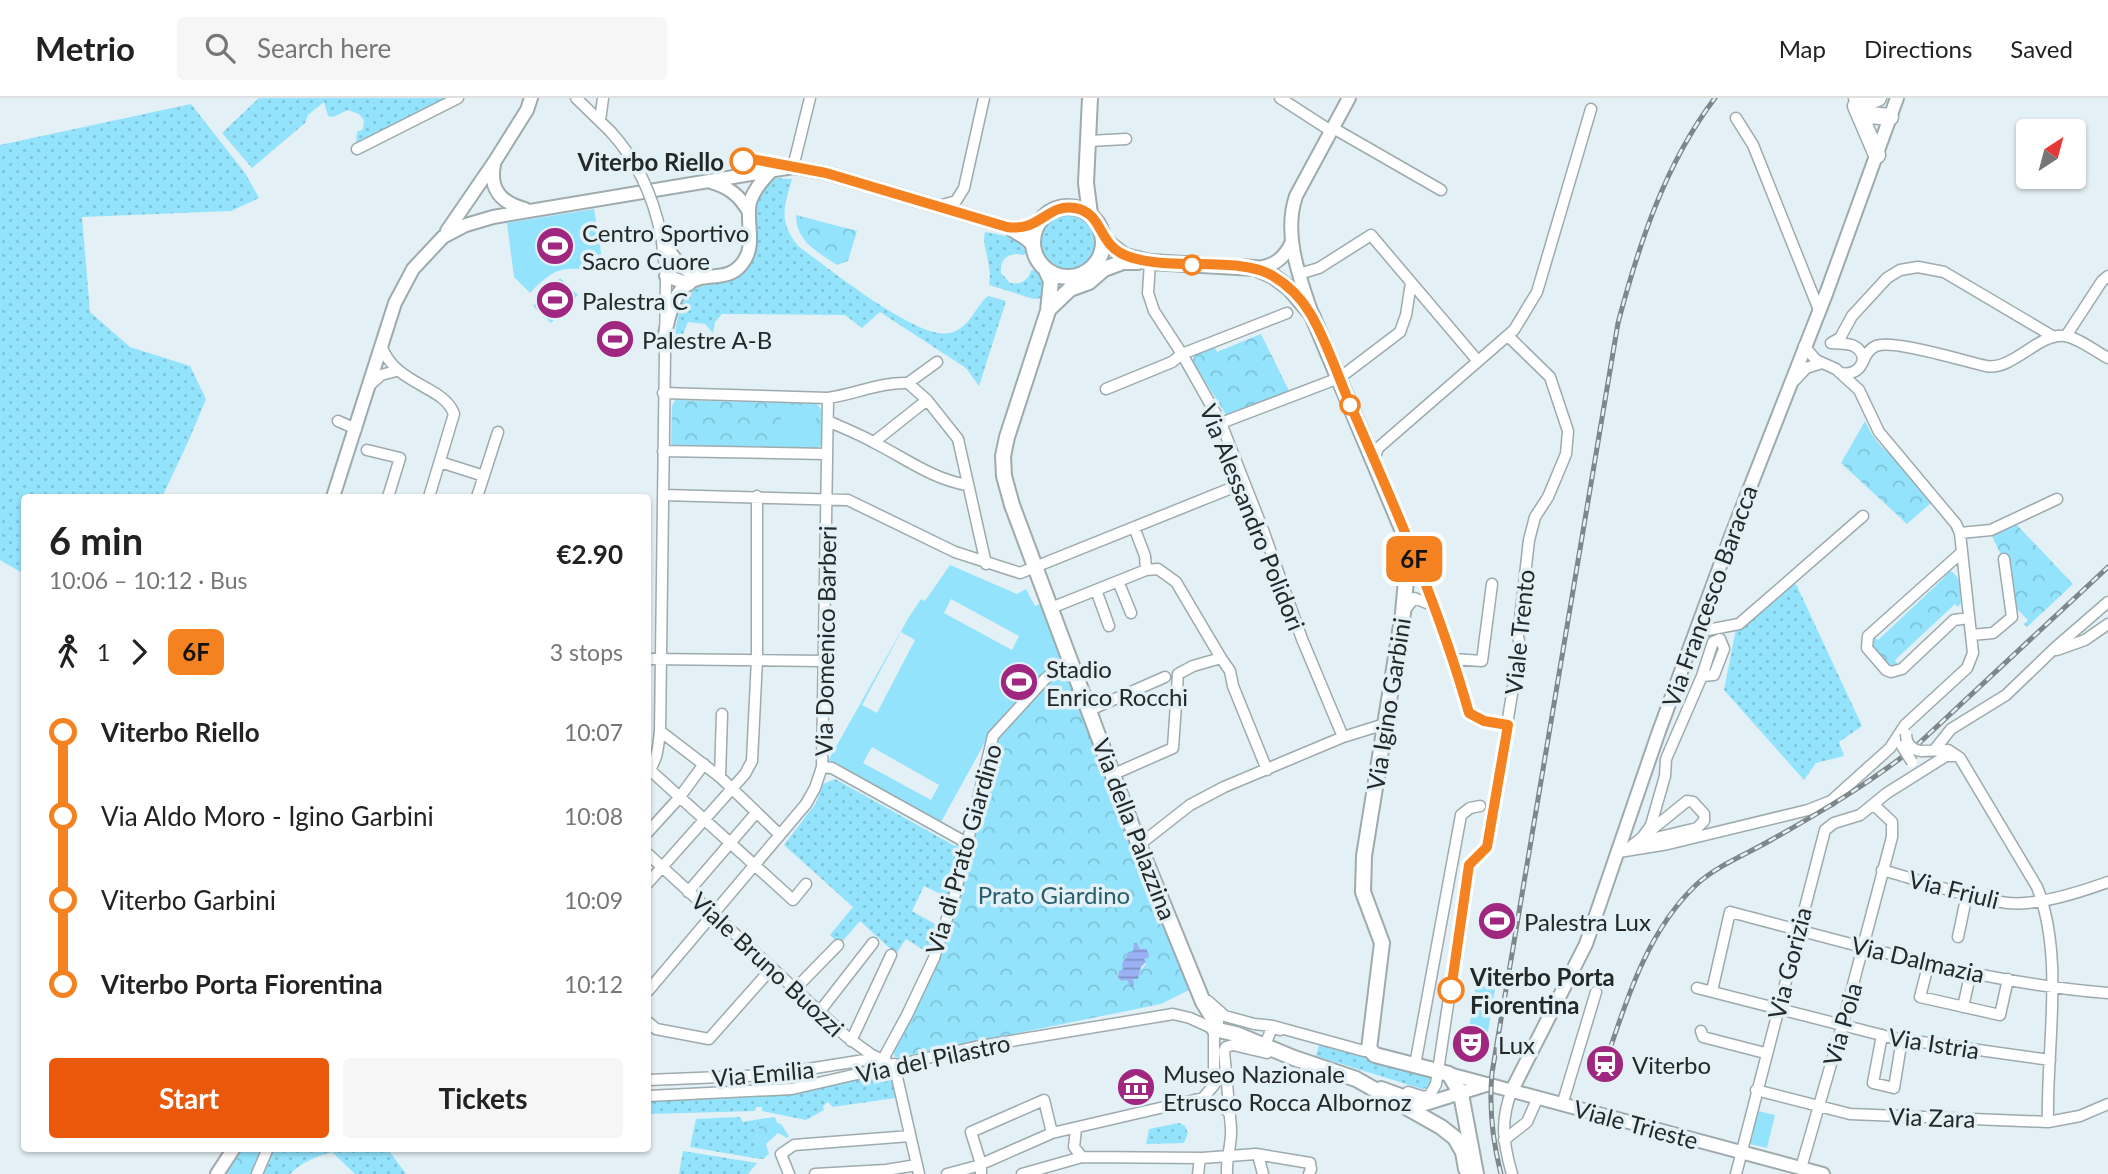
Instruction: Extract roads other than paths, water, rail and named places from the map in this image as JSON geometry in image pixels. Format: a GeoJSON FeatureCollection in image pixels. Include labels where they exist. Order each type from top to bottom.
{"type":"FeatureCollection","features":[{"type":"Feature","properties":{"kind":"highway"},"geometry":{"type":"LineString","coordinates":[[1862,100],[1870,115],[1890,117]]}},
{"type":"Feature","properties":{"kind":"highway"},"geometry":{"type":"LineString","coordinates":[[1862,100],[1877,155]]}},
{"type":"Feature","properties":{"kind":"main road"},"geometry":{"type":"LineString","coordinates":[[334,494],[395,303],[407,279],[420,260],[443,237],[495,162],[529,104],[541,98]]}},
{"type":"Feature","properties":{"kind":"main road","name":"Via Igino Garbini"},"geometry":{"type":"LineString","coordinates":[[1349,98],[1296,197],[1292,209],[1292,242],[1312,315],[1409,546],[1403,613],[1364,856],[1363,892],[1382,943],[1372,1052]]}},
{"type":"Feature","properties":{"kind":"main road","name":"Via Francesco Baracca"},"geometry":{"type":"LineString","coordinates":[[1511,1090],[1579,962],[1623,851],[1658,734],[1897,98]]}},
{"type":"Feature","properties":{"kind":"main road"},"geometry":{"type":"LineString","coordinates":[[1088,102],[1086,183],[1090,214]]}},
{"type":"Feature","properties":{"kind":"main road"},"geometry":{"type":"LineString","coordinates":[[495,162],[493,183],[498,195],[510,204],[530,210]]}},
{"type":"Feature","properties":{"kind":"main road"},"geometry":{"type":"LineString","coordinates":[[443,237],[466,225],[530,210],[793,167],[826,173],[1007,227],[1021,228],[1033,225],[1053,211],[1065,207],[1076,199],[1086,183]]}},
{"type":"Feature","properties":{"kind":"main road"},"geometry":{"type":"LineString","coordinates":[[666,276],[673,280],[715,278],[740,267],[751,245],[749,212],[755,190],[771,171]]}},
{"type":"Feature","properties":{"kind":"main road"},"geometry":{"type":"LineString","coordinates":[[707,181],[734,192],[749,212]]}},
{"type":"Feature","properties":{"kind":"main road"},"geometry":{"type":"LineString","coordinates":[[1042,219],[1034,236],[1034,246],[1045,268],[1057,275],[1071,277],[1084,274],[1095,265],[1102,253],[1103,239],[1099,225],[1090,214],[1078,208],[1065,207]]}},
{"type":"Feature","properties":{"kind":"main road"},"geometry":{"type":"LineString","coordinates":[[1007,227],[1025,237],[1034,246]]}},
{"type":"Feature","properties":{"kind":"main road"},"geometry":{"type":"LineString","coordinates":[[661,235],[670,254],[693,278]]}},
{"type":"Feature","properties":{"kind":"main road"},"geometry":{"type":"LineString","coordinates":[[1103,239],[1125,256],[1150,262]]}},
{"type":"Feature","properties":{"kind":"main road"},"geometry":{"type":"LineString","coordinates":[[1048,311],[1070,289],[1089,282],[1104,269],[1114,265],[1150,262],[1255,268],[1275,263],[1287,252],[1292,242]]}},
{"type":"Feature","properties":{"kind":"main road","name":"Via della Palazzina"},"geometry":{"type":"LineString","coordinates":[[1045,268],[1051,281],[1048,311],[1019,396],[1003,456],[1007,486],[1034,567],[1139,845],[1198,990],[1216,1023],[1214,1029]]}},
{"type":"Feature","properties":{"kind":"main road"},"geometry":{"type":"LineString","coordinates":[[1255,268],[1273,276],[1289,288],[1312,315]]}},
{"type":"Feature","properties":{"kind":"main road"},"geometry":{"type":"LineString","coordinates":[[665,334],[672,304],[693,278]]}},
{"type":"Feature","properties":{"kind":"main road"},"geometry":{"type":"LineString","coordinates":[[1214,1029],[1236,1034],[1294,1058],[1425,1104],[1485,1086]]}},
{"type":"Feature","properties":{"kind":"main road"},"geometry":{"type":"LineString","coordinates":[[1372,1052],[1433,1072],[1461,1094],[1467,1122]]}},
{"type":"Feature","properties":{"kind":"main road","name":"Viale Trieste"},"geometry":{"type":"LineString","coordinates":[[1433,1072],[1538,1097],[1823,1174]]}},
{"type":"Feature","properties":{"kind":"main road"},"geometry":{"type":"LineString","coordinates":[[1356,1079],[1457,1140],[1468,1173]]}},
{"type":"Feature","properties":{"kind":"main road"},"geometry":{"type":"LineString","coordinates":[[1468,1173],[1468,1105],[1485,1086]]}},
{"type":"Feature","properties":{"kind":"main road"},"geometry":{"type":"LineString","coordinates":[[218,1174],[232,1152]]}},
{"type":"Feature","properties":{"kind":"street"},"geometry":{"type":"LineString","coordinates":[[357,149],[458,98]]}},
{"type":"Feature","properties":{"kind":"street"},"geometry":{"type":"LineString","coordinates":[[793,167],[810,98]]}},
{"type":"Feature","properties":{"kind":"street"},"geometry":{"type":"LineString","coordinates":[[934,206],[956,201],[964,188],[984,98]]}},
{"type":"Feature","properties":{"kind":"street"},"geometry":{"type":"LineString","coordinates":[[1280,98],[1441,190]]}},
{"type":"Feature","properties":{"kind":"street"},"geometry":{"type":"LineString","coordinates":[[578,100],[598,99]]}},
{"type":"Feature","properties":{"kind":"street"},"geometry":{"type":"LineString","coordinates":[[592,113],[598,99]]}},
{"type":"Feature","properties":{"kind":"street"},"geometry":{"type":"LineString","coordinates":[[598,99],[600,121]]}},
{"type":"Feature","properties":{"kind":"street"},"geometry":{"type":"LineString","coordinates":[[578,100],[610,131],[629,154],[641,175],[653,204],[661,235],[666,276],[660,731],[658,751],[651,767]]}},
{"type":"Feature","properties":{"kind":"street"},"geometry":{"type":"LineString","coordinates":[[1374,460],[1378,447],[1514,330],[1537,292],[1562,215],[1591,109]]}},
{"type":"Feature","properties":{"kind":"street"},"geometry":{"type":"LineString","coordinates":[[1736,118],[1753,145],[1819,310]]}},
{"type":"Feature","properties":{"kind":"street"},"geometry":{"type":"LineString","coordinates":[[1088,141],[1126,139]]}},
{"type":"Feature","properties":{"kind":"street"},"geometry":{"type":"LineString","coordinates":[[1299,274],[1319,268],[1371,236],[1477,360]]}},
{"type":"Feature","properties":{"kind":"street","name":"Via Alessandro Polidori"},"geometry":{"type":"LineString","coordinates":[[1150,262],[1148,293],[1154,311],[1222,423],[1264,530],[1302,639],[1343,737]]}},
{"type":"Feature","properties":{"kind":"street"},"geometry":{"type":"LineString","coordinates":[[1859,390],[1860,353],[1855,346],[1831,343],[1840,338],[1852,316],[1887,278],[1900,270],[1918,267],[1944,272],[2054,337]]}},
{"type":"Feature","properties":{"kind":"street"},"geometry":{"type":"LineString","coordinates":[[2066,336],[2108,276]]}},
{"type":"Feature","properties":{"kind":"street"},"geometry":{"type":"LineString","coordinates":[[1222,423],[1339,378],[1400,332],[1406,315],[1411,283]]}},
{"type":"Feature","properties":{"kind":"street"},"geometry":{"type":"LineString","coordinates":[[1106,389],[1172,362],[1182,354],[1287,313]]}},
{"type":"Feature","properties":{"kind":"street","name":"Viale Trento"},"geometry":{"type":"LineString","coordinates":[[1433,1072],[1469,865],[1487,847],[1520,645],[1518,636],[1529,540],[1535,517],[1548,497],[1566,454],[1568,431],[1550,377],[1508,335]]}},
{"type":"Feature","properties":{"kind":"street"},"geometry":{"type":"LineString","coordinates":[[1839,372],[1852,373],[1861,366],[1869,351],[1876,346],[1889,344],[1992,367],[2054,337],[2066,336],[2108,358]]}},
{"type":"Feature","properties":{"kind":"street"},"geometry":{"type":"LineString","coordinates":[[381,345],[387,360],[396,370],[446,401],[453,409],[454,418],[430,494]]}},
{"type":"Feature","properties":{"kind":"street"},"geometry":{"type":"LineString","coordinates":[[1804,346],[1812,356],[1839,372],[1859,390],[1883,438],[1951,516],[1960,533],[1973,653],[1967,668],[1915,717],[1908,742],[1912,762],[1909,778]]}},
{"type":"Feature","properties":{"kind":"street"},"geometry":{"type":"LineString","coordinates":[[908,383],[937,362]]}},
{"type":"Feature","properties":{"kind":"street"},"geometry":{"type":"LineString","coordinates":[[1788,388],[1802,370],[1822,363]]}},
{"type":"Feature","properties":{"kind":"street"},"geometry":{"type":"LineString","coordinates":[[368,388],[381,375],[396,370]]}},
{"type":"Feature","properties":{"kind":"street"},"geometry":{"type":"LineString","coordinates":[[663,393],[828,398],[849,395],[891,382],[908,383],[927,400],[958,439],[986,564]]}},
{"type":"Feature","properties":{"kind":"street","name":"Via Domenico Barberi"},"geometry":{"type":"LineString","coordinates":[[651,988],[755,866],[816,788],[822,767],[828,398]]}},
{"type":"Feature","properties":{"kind":"street"},"geometry":{"type":"LineString","coordinates":[[874,442],[927,400]]}},
{"type":"Feature","properties":{"kind":"street"},"geometry":{"type":"LineString","coordinates":[[338,421],[356,429]]}},
{"type":"Feature","properties":{"kind":"street"},"geometry":{"type":"LineString","coordinates":[[828,421],[949,482],[967,485]]}},
{"type":"Feature","properties":{"kind":"street"},"geometry":{"type":"LineString","coordinates":[[478,494],[498,432]]}},
{"type":"Feature","properties":{"kind":"street"},"geometry":{"type":"LineString","coordinates":[[1366,440],[1385,442]]}},
{"type":"Feature","properties":{"kind":"street"},"geometry":{"type":"LineString","coordinates":[[367,450],[400,458],[389,494]]}},
{"type":"Feature","properties":{"kind":"street"},"geometry":{"type":"LineString","coordinates":[[663,451],[827,454]]}},
{"type":"Feature","properties":{"kind":"street"},"geometry":{"type":"LineString","coordinates":[[440,462],[484,476]]}},
{"type":"Feature","properties":{"kind":"street"},"geometry":{"type":"LineString","coordinates":[[663,495],[848,500],[911,532],[986,564],[1020,573],[1244,483]]}},
{"type":"Feature","properties":{"kind":"street"},"geometry":{"type":"LineString","coordinates":[[651,880],[745,774],[752,761],[757,659],[757,496]]}},
{"type":"Feature","properties":{"kind":"street"},"geometry":{"type":"LineString","coordinates":[[1960,533],[1991,530],[2057,499]]}},
{"type":"Feature","properties":{"kind":"street"},"geometry":{"type":"LineString","coordinates":[[1697,632],[1739,624],[1863,516]]}},
{"type":"Feature","properties":{"kind":"street"},"geometry":{"type":"LineString","coordinates":[[1134,527],[1146,570]]}},
{"type":"Feature","properties":{"kind":"street"},"geometry":{"type":"LineString","coordinates":[[1409,546],[1454,659],[1469,713],[1484,721],[1508,725]]}},
{"type":"Feature","properties":{"kind":"street"},"geometry":{"type":"LineString","coordinates":[[1962,552],[1868,636],[1867,648],[1886,670],[1896,672],[1954,620],[1969,618]]}},
{"type":"Feature","properties":{"kind":"street"},"geometry":{"type":"LineString","coordinates":[[1971,635],[1993,633],[2012,617],[2004,559]]}},
{"type":"Feature","properties":{"kind":"street"},"geometry":{"type":"LineString","coordinates":[[1051,608],[1146,570],[1158,569],[1176,582],[1230,671],[1233,686],[1267,770]]}},
{"type":"Feature","properties":{"kind":"street"},"geometry":{"type":"LineString","coordinates":[[1118,581],[1131,613]]}},
{"type":"Feature","properties":{"kind":"street"},"geometry":{"type":"LineString","coordinates":[[1454,659],[1482,661],[1492,584]]}},
{"type":"Feature","properties":{"kind":"street"},"geometry":{"type":"LineString","coordinates":[[1096,590],[1109,626]]}},
{"type":"Feature","properties":{"kind":"street"},"geometry":{"type":"LineString","coordinates":[[1403,613],[1414,598],[1433,606]]}},
{"type":"Feature","properties":{"kind":"street"},"geometry":{"type":"LineString","coordinates":[[1936,749],[1951,729],[2006,695],[2108,602]]}},
{"type":"Feature","properties":{"kind":"street"},"geometry":{"type":"LineString","coordinates":[[2050,653],[2085,640],[2108,624]]}},
{"type":"Feature","properties":{"kind":"street","name":"Via di Prato Giardino"},"geometry":{"type":"LineString","coordinates":[[879,1059],[907,1016],[934,958],[956,894],[993,736],[1045,679],[1070,658]]}},
{"type":"Feature","properties":{"kind":"street"},"geometry":{"type":"LineString","coordinates":[[1114,774],[1173,748],[1178,674],[1193,666],[1221,658]]}},
{"type":"Feature","properties":{"kind":"street"},"geometry":{"type":"LineString","coordinates":[[651,659],[822,661]]}},
{"type":"Feature","properties":{"kind":"street"},"geometry":{"type":"LineString","coordinates":[[1641,839],[1651,825],[1665,776],[1666,759],[1702,676]]}},
{"type":"Feature","properties":{"kind":"street"},"geometry":{"type":"LineString","coordinates":[[1090,710],[1165,677]]}},
{"type":"Feature","properties":{"kind":"street"},"geometry":{"type":"LineString","coordinates":[[720,777],[722,714]]}},
{"type":"Feature","properties":{"kind":"street"},"geometry":{"type":"LineString","coordinates":[[1139,845],[1190,805],[1224,787],[1343,737],[1385,724]]}},
{"type":"Feature","properties":{"kind":"street"},"geometry":{"type":"LineString","coordinates":[[660,731],[720,777],[780,835]]}},
{"type":"Feature","properties":{"kind":"street"},"geometry":{"type":"LineString","coordinates":[[1623,851],[1668,844],[1824,805],[1842,793],[1890,748],[1908,742],[1948,750],[1957,755],[2037,887],[2042,900],[2050,948],[2052,988],[2048,1122]]}},
{"type":"Feature","properties":{"kind":"street","name":"Via Gorizia"},"geometry":{"type":"LineString","coordinates":[[1736,1174],[1765,1053],[1825,830],[1834,823],[1860,815],[1909,778],[1946,756],[1957,755]]}},
{"type":"Feature","properties":{"kind":"street"},"geometry":{"type":"LineString","coordinates":[[651,829],[704,764]]}},
{"type":"Feature","properties":{"kind":"street"},"geometry":{"type":"LineString","coordinates":[[822,767],[832,768],[967,843]]}},
{"type":"Feature","properties":{"kind":"street"},"geometry":{"type":"LineString","coordinates":[[651,773],[793,900],[806,884]]}},
{"type":"Feature","properties":{"kind":"street"},"geometry":{"type":"LineString","coordinates":[[1623,851],[1687,801],[1693,802],[1704,814],[1704,821],[1697,828],[1641,839]]}},
{"type":"Feature","properties":{"kind":"street","name":"Via Pola"},"geometry":{"type":"LineString","coordinates":[[1801,1168],[1842,1026],[1894,827],[1874,804]]}},
{"type":"Feature","properties":{"kind":"street"},"geometry":{"type":"LineString","coordinates":[[1356,1079],[1424,1097],[1434,1091],[1433,1072],[1461,815],[1470,808],[1480,806]]}},
{"type":"Feature","properties":{"kind":"street"},"geometry":{"type":"LineString","coordinates":[[688,892],[756,813]]}},
{"type":"Feature","properties":{"kind":"street","name":"Viale Bruno Buozzi"},"geometry":{"type":"LineString","coordinates":[[651,857],[851,1041],[894,1065]]}},
{"type":"Feature","properties":{"kind":"street","name":"Via Friuli"},"geometry":{"type":"LineString","coordinates":[[1882,870],[2010,903],[2042,900],[2108,882]]}},
{"type":"Feature","properties":{"kind":"street"},"geometry":{"type":"LineString","coordinates":[[1958,937],[1967,894]]}},
{"type":"Feature","properties":{"kind":"street","name":"Via Dalmazia"},"geometry":{"type":"LineString","coordinates":[[1713,991],[1730,912],[1863,948],[1928,962],[2052,988],[2108,993]]}},
{"type":"Feature","properties":{"kind":"street"},"geometry":{"type":"LineString","coordinates":[[820,1012],[873,943]]}},
{"type":"Feature","properties":{"kind":"street"},"geometry":{"type":"LineString","coordinates":[[796,989],[838,945]]}},
{"type":"Feature","properties":{"kind":"street"},"geometry":{"type":"LineString","coordinates":[[851,1041],[891,955]]}},
{"type":"Feature","properties":{"kind":"street"},"geometry":{"type":"LineString","coordinates":[[1928,962],[1920,997],[2000,1016],[2008,979]]}},
{"type":"Feature","properties":{"kind":"street"},"geometry":{"type":"LineString","coordinates":[[651,1025],[656,1029],[709,1039],[772,968]]}},
{"type":"Feature","properties":{"kind":"street"},"geometry":{"type":"LineString","coordinates":[[1963,1007],[1971,971]]}},
{"type":"Feature","properties":{"kind":"street","name":"Via Istria"},"geometry":{"type":"LineString","coordinates":[[1698,988],[1882,1035],[2050,1060]]}},
{"type":"Feature","properties":{"kind":"street","name":"Via della Palazzina"},"geometry":{"type":"LineString","coordinates":[[1198,990],[1225,1016],[1372,1052]]}},
{"type":"Feature","properties":{"kind":"street"},"geometry":{"type":"LineString","coordinates":[[1562,1105],[1595,992]]}},
{"type":"Feature","properties":{"kind":"street","name":"Via del Pilastro"},"geometry":{"type":"LineString","coordinates":[[651,1096],[792,1089],[1040,1035],[1172,1014],[1191,1017],[1214,1029]]}},
{"type":"Feature","properties":{"kind":"street"},"geometry":{"type":"LineString","coordinates":[[1265,1045],[1272,1028],[1363,1055],[1372,1052]]}},
{"type":"Feature","properties":{"kind":"street"},"geometry":{"type":"LineString","coordinates":[[947,1174],[981,1169],[1052,1133],[1203,1098],[1214,1086],[1214,1029]]}},
{"type":"Feature","properties":{"kind":"street"},"geometry":{"type":"LineString","coordinates":[[1701,1031],[1703,1037],[1765,1053]]}},
{"type":"Feature","properties":{"kind":"street"},"geometry":{"type":"LineString","coordinates":[[1882,1035],[1873,1083],[1894,1088],[1902,1039]]}},
{"type":"Feature","properties":{"kind":"street"},"geometry":{"type":"LineString","coordinates":[[1227,1174],[1226,1157],[1231,1140],[1224,1051],[1226,1047],[1233,1045],[1294,1058]]}},
{"type":"Feature","properties":{"kind":"street","name":"Via Emilia"},"geometry":{"type":"LineString","coordinates":[[651,1080],[771,1075],[879,1059]]}},
{"type":"Feature","properties":{"kind":"street"},"geometry":{"type":"LineString","coordinates":[[815,1174],[918,1170],[894,1065]]}},
{"type":"Feature","properties":{"kind":"street"},"geometry":{"type":"LineString","coordinates":[[1511,1090],[1504,1110],[1504,1140],[1512,1174]]}},
{"type":"Feature","properties":{"kind":"street","name":"Via Zara"},"geometry":{"type":"LineString","coordinates":[[1756,1090],[1850,1114],[2048,1122],[2080,1116],[2108,1104]]}},
{"type":"Feature","properties":{"kind":"street"},"geometry":{"type":"LineString","coordinates":[[1504,1140],[1527,1122],[1538,1097]]}},
{"type":"Feature","properties":{"kind":"street"},"geometry":{"type":"LineString","coordinates":[[1203,1098],[1223,1107],[1230,1114]]}},
{"type":"Feature","properties":{"kind":"street"},"geometry":{"type":"LineString","coordinates":[[981,1169],[971,1132],[1044,1100],[1052,1133]]}},
{"type":"Feature","properties":{"kind":"street"},"geometry":{"type":"LineString","coordinates":[[1076,1129],[1074,1147],[1082,1157]]}},
{"type":"Feature","properties":{"kind":"street"},"geometry":{"type":"LineString","coordinates":[[789,1174],[781,1154],[793,1145],[910,1136]]}},
{"type":"Feature","properties":{"kind":"street"},"geometry":{"type":"LineString","coordinates":[[257,1174],[266,1152]]}},
{"type":"Feature","properties":{"kind":"street"},"geometry":{"type":"LineString","coordinates":[[1258,1155],[1263,1174]]}},
{"type":"Feature","properties":{"kind":"street"},"geometry":{"type":"LineString","coordinates":[[1022,1174],[1082,1157],[1200,1158],[1258,1155],[1310,1163],[1309,1174]]}},
{"type":"Feature","properties":{"kind":"street"},"geometry":{"type":"LineString","coordinates":[[1198,1174],[1200,1158]]}},
{"type":"Feature","properties":{"kind":"railway"},"geometry":{"type":"LineString","coordinates":[[1501,1174],[1492,1124],[1492,1073],[1618,323],[1645,234],[1668,177],[1697,123],[1715,98]]}},
{"type":"Feature","properties":{"kind":"railway"},"geometry":{"type":"LineString","coordinates":[[1605,1064],[1630,992],[1651,945],[1664,923],[1697,884],[1723,865],[1827,808],[1915,747],[2108,567]]}},
{"type":"Feature","properties":{"kind":"place","name":"Viterbo Riello"},"geometry":{"type":"Point","coordinates":[743,161]}},
{"type":"Feature","properties":{"kind":"place","name":"Centro Sportivo Sacro Cuore"},"geometry":{"type":"Point","coordinates":[555,246]}},
{"type":"Feature","properties":{"kind":"place","name":"Palestra C"},"geometry":{"type":"Point","coordinates":[555,300]}},
{"type":"Feature","properties":{"kind":"place","name":"Palestre A-B"},"geometry":{"type":"Point","coordinates":[615,339]}},
{"type":"Feature","properties":{"kind":"place","name":"Stadio Enrico Rocchi"},"geometry":{"type":"Point","coordinates":[1019,682]}},
{"type":"Feature","properties":{"kind":"place","name":"Palestra Lux"},"geometry":{"type":"Point","coordinates":[1497,921]}},
{"type":"Feature","properties":{"kind":"place","name":"Viterbo Porta Fiorentina"},"geometry":{"type":"Point","coordinates":[1451,990]}},
{"type":"Feature","properties":{"kind":"place","name":"Lux"},"geometry":{"type":"Point","coordinates":[1471,1044]}},
{"type":"Feature","properties":{"kind":"place","name":"Viterbo"},"geometry":{"type":"Point","coordinates":[1605,1064]}},
{"type":"Feature","properties":{"kind":"place","name":"Museo Nazionale Etrusco Rocca Albornoz"},"geometry":{"type":"Point","coordinates":[1136,1087]}},
{"type":"Feature","properties":{"kind":"park label","name":"Prato Giardino"},"geometry":{"type":"Point","coordinates":[1054,894]}}]}
